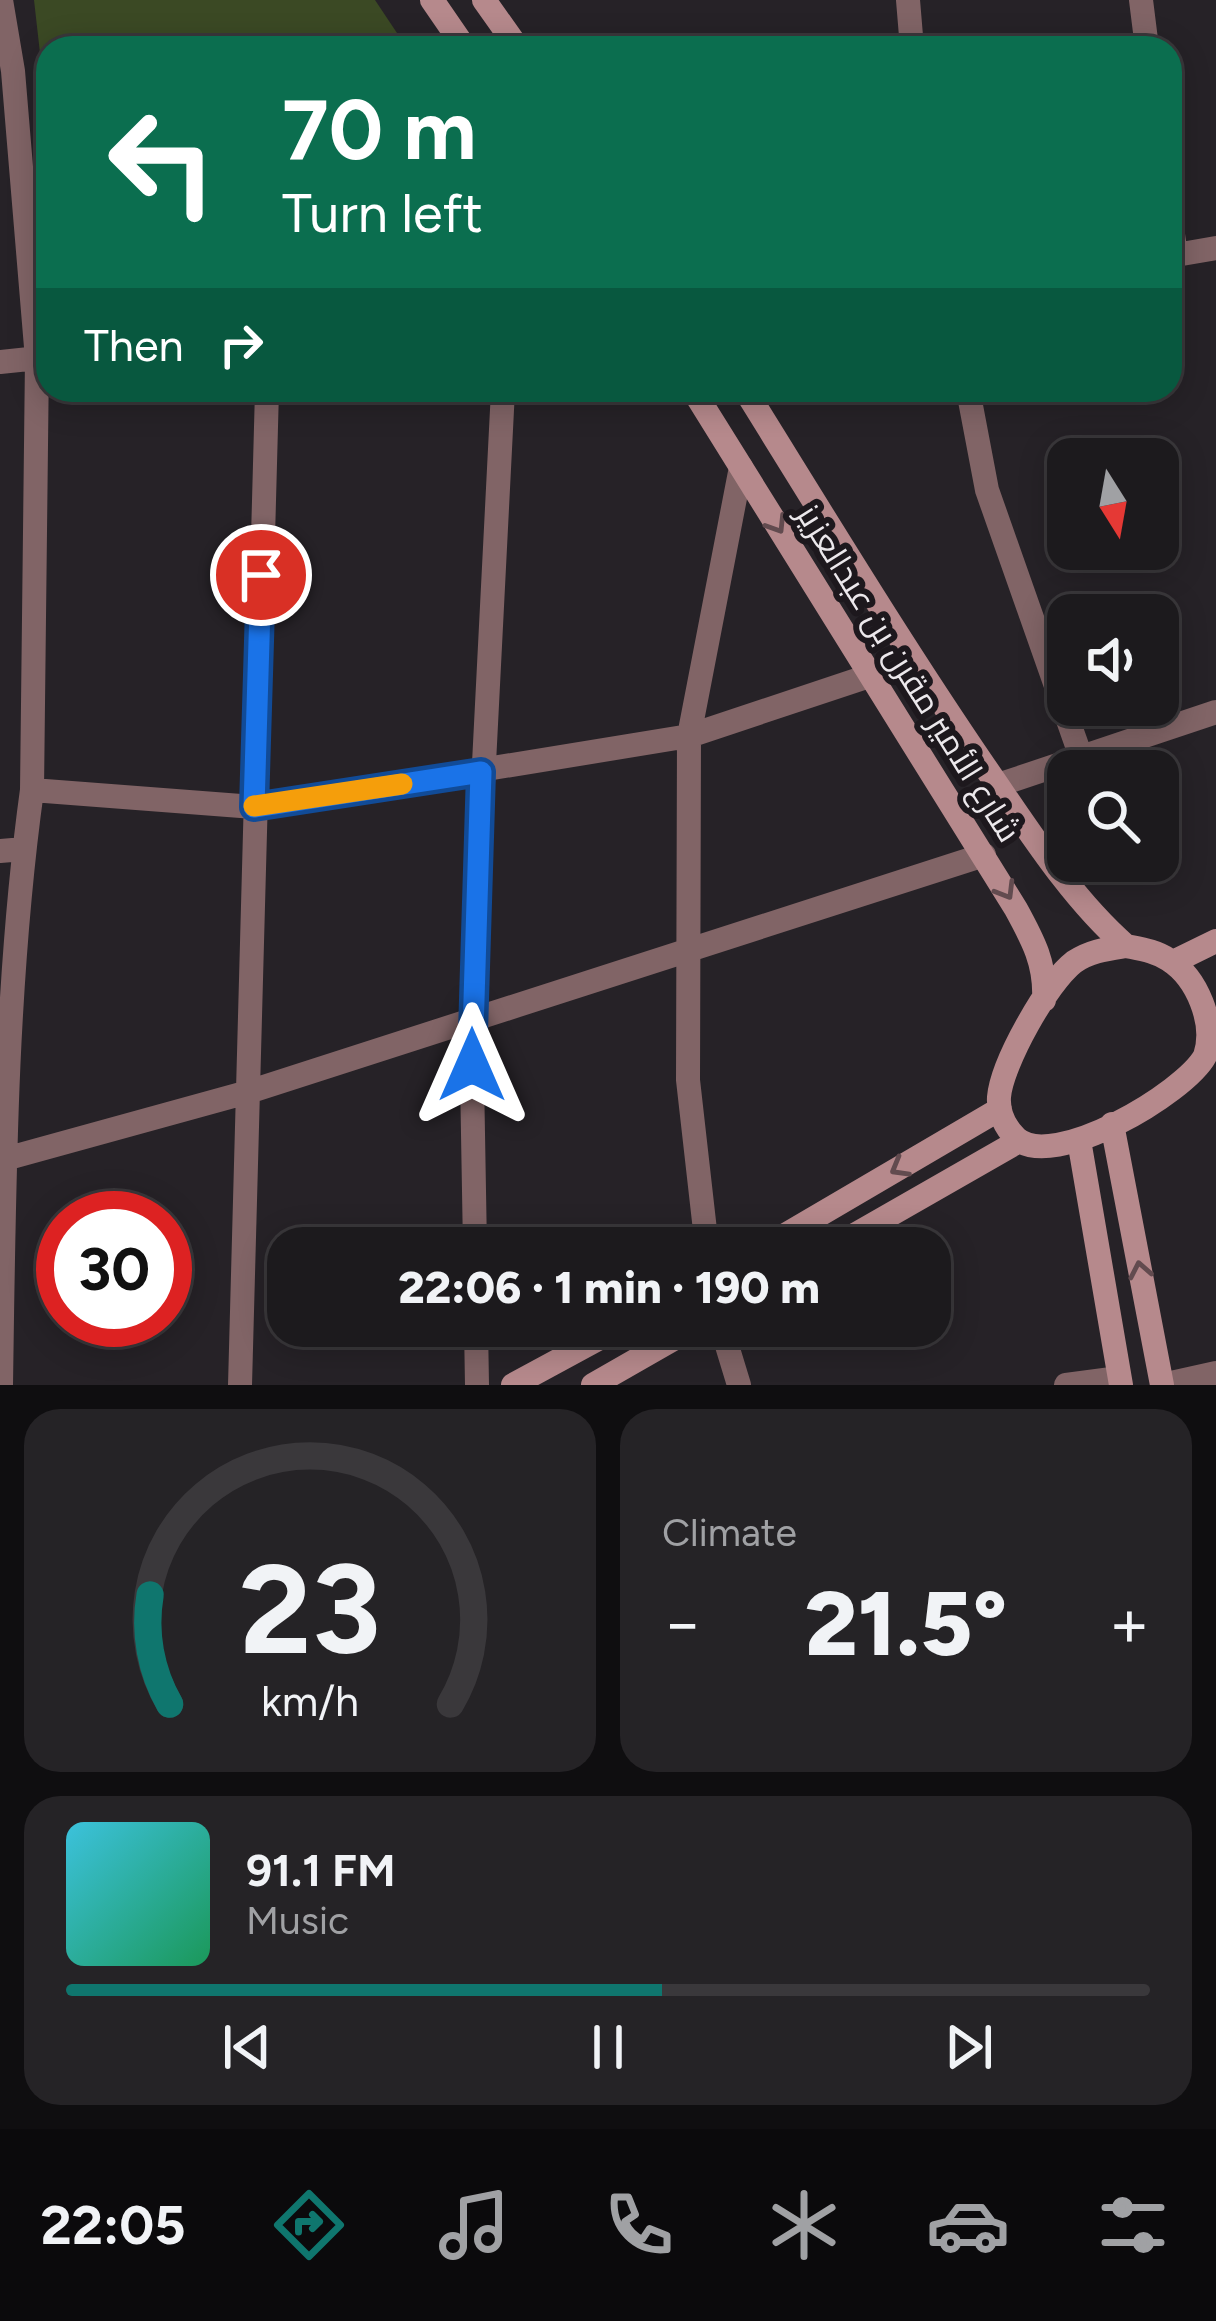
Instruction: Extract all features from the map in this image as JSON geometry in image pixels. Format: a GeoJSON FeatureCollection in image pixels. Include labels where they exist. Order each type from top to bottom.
{"type":"FeatureCollection","features":[{"type":"Feature","properties":{"kind":"street"},"geometry":{"type":"LineString","coordinates":[[2,0],[6,72],[36,310]]}},
{"type":"Feature","properties":{"kind":"street"},"geometry":{"type":"LineString","coordinates":[[432,0],[457,36]]}},
{"type":"Feature","properties":{"kind":"street"},"geometry":{"type":"LineString","coordinates":[[484,0],[510,36]]}},
{"type":"Feature","properties":{"kind":"street"},"geometry":{"type":"LineString","coordinates":[[908,0],[911,36]]}},
{"type":"Feature","properties":{"kind":"street"},"geometry":{"type":"LineString","coordinates":[[1141,0],[1146,36]]}},
{"type":"Feature","properties":{"kind":"street"},"geometry":{"type":"LineString","coordinates":[[1182,254],[1216,248]]}},
{"type":"Feature","properties":{"kind":"street"},"geometry":{"type":"LineString","coordinates":[[0,362],[36,359]]}},
{"type":"Feature","properties":{"kind":"street"},"geometry":{"type":"LineString","coordinates":[[1,1385],[12,850],[32,790],[41,402]]}},
{"type":"Feature","properties":{"kind":"street"},"geometry":{"type":"LineString","coordinates":[[239,1385],[266,402]]}},
{"type":"Feature","properties":{"kind":"street"},"geometry":{"type":"LineString","coordinates":[[475,1227],[471,1019],[502,402]]}},
{"type":"Feature","properties":{"kind":"street","name":"شارع الأمير مقرن بن عبدالعزيز"},"geometry":{"type":"LineString","coordinates":[[701,402],[984,855],[1040,955],[1046,978],[1044,1000]]}},
{"type":"Feature","properties":{"kind":"street","name":"شارع الأمير مقرن بن عبدالعزيز"},"geometry":{"type":"LineString","coordinates":[[752,402],[927,682],[1096,920],[1126,946]]}},
{"type":"Feature","properties":{"kind":"street"},"geometry":{"type":"LineString","coordinates":[[970,402],[988,490],[1078,750]]}},
{"type":"Feature","properties":{"kind":"street"},"geometry":{"type":"LineString","coordinates":[[705,1227],[688,1080],[689,736],[742,467]]}},
{"type":"Feature","properties":{"kind":"street"},"geometry":{"type":"LineString","coordinates":[[32,790],[254,807],[689,736],[872,675]]}},
{"type":"Feature","properties":{"kind":"street"},"geometry":{"type":"LineString","coordinates":[[1104,750],[1216,712]]}},
{"type":"Feature","properties":{"kind":"street"},"geometry":{"type":"LineString","coordinates":[[998,785],[1047,769]]}},
{"type":"Feature","properties":{"kind":"street"},"geometry":{"type":"LineString","coordinates":[[4,1159],[248,1092],[984,855]]}},
{"type":"Feature","properties":{"kind":"street"},"geometry":{"type":"LineString","coordinates":[[1172,962],[1216,941]]}},
{"type":"Feature","properties":{"kind":"street"},"geometry":{"type":"LineString","coordinates":[[1126,946],[1172,962],[1192,980],[1211,1012],[1205,1072],[1079,1141],[1033,1148],[1019,1141],[1000,1109],[1004,1079],[1056,979],[1097,950],[1126,946]]}},
{"type":"Feature","properties":{"kind":"street"},"geometry":{"type":"LineString","coordinates":[[799,1227],[1000,1109]]}},
{"type":"Feature","properties":{"kind":"street"},"geometry":{"type":"LineString","coordinates":[[1112,1124],[1162,1385],[1216,1373]]}},
{"type":"Feature","properties":{"kind":"street"},"geometry":{"type":"LineString","coordinates":[[869,1227],[1019,1141]]}},
{"type":"Feature","properties":{"kind":"street"},"geometry":{"type":"LineString","coordinates":[[1066,1385],[1120,1381],[1079,1141]]}},
{"type":"Feature","properties":{"kind":"street"},"geometry":{"type":"LineString","coordinates":[[476,1347],[477,1385]]}},
{"type":"Feature","properties":{"kind":"street"},"geometry":{"type":"LineString","coordinates":[[513,1385],[583,1347]]}},
{"type":"Feature","properties":{"kind":"street"},"geometry":{"type":"LineString","coordinates":[[593,1385],[659,1347]]}},
{"type":"Feature","properties":{"kind":"street"},"geometry":{"type":"LineString","coordinates":[[727,1347],[739,1385]]}},
{"type":"Feature","properties":{"kind":"green space"},"geometry":{"type":"Polygon","coordinates":[[[34,0],[375,0],[399,36],[38,36],[34,0]]]}},
{"type":"Feature","properties":{"kind":"slow traffic"},"geometry":{"type":"LineString","coordinates":[[254,806],[402,784]]}},
{"type":"Feature","properties":{"kind":"route"},"geometry":{"type":"LineString","coordinates":[[261,575],[254,807],[481,772],[472,1065]]}}]}
